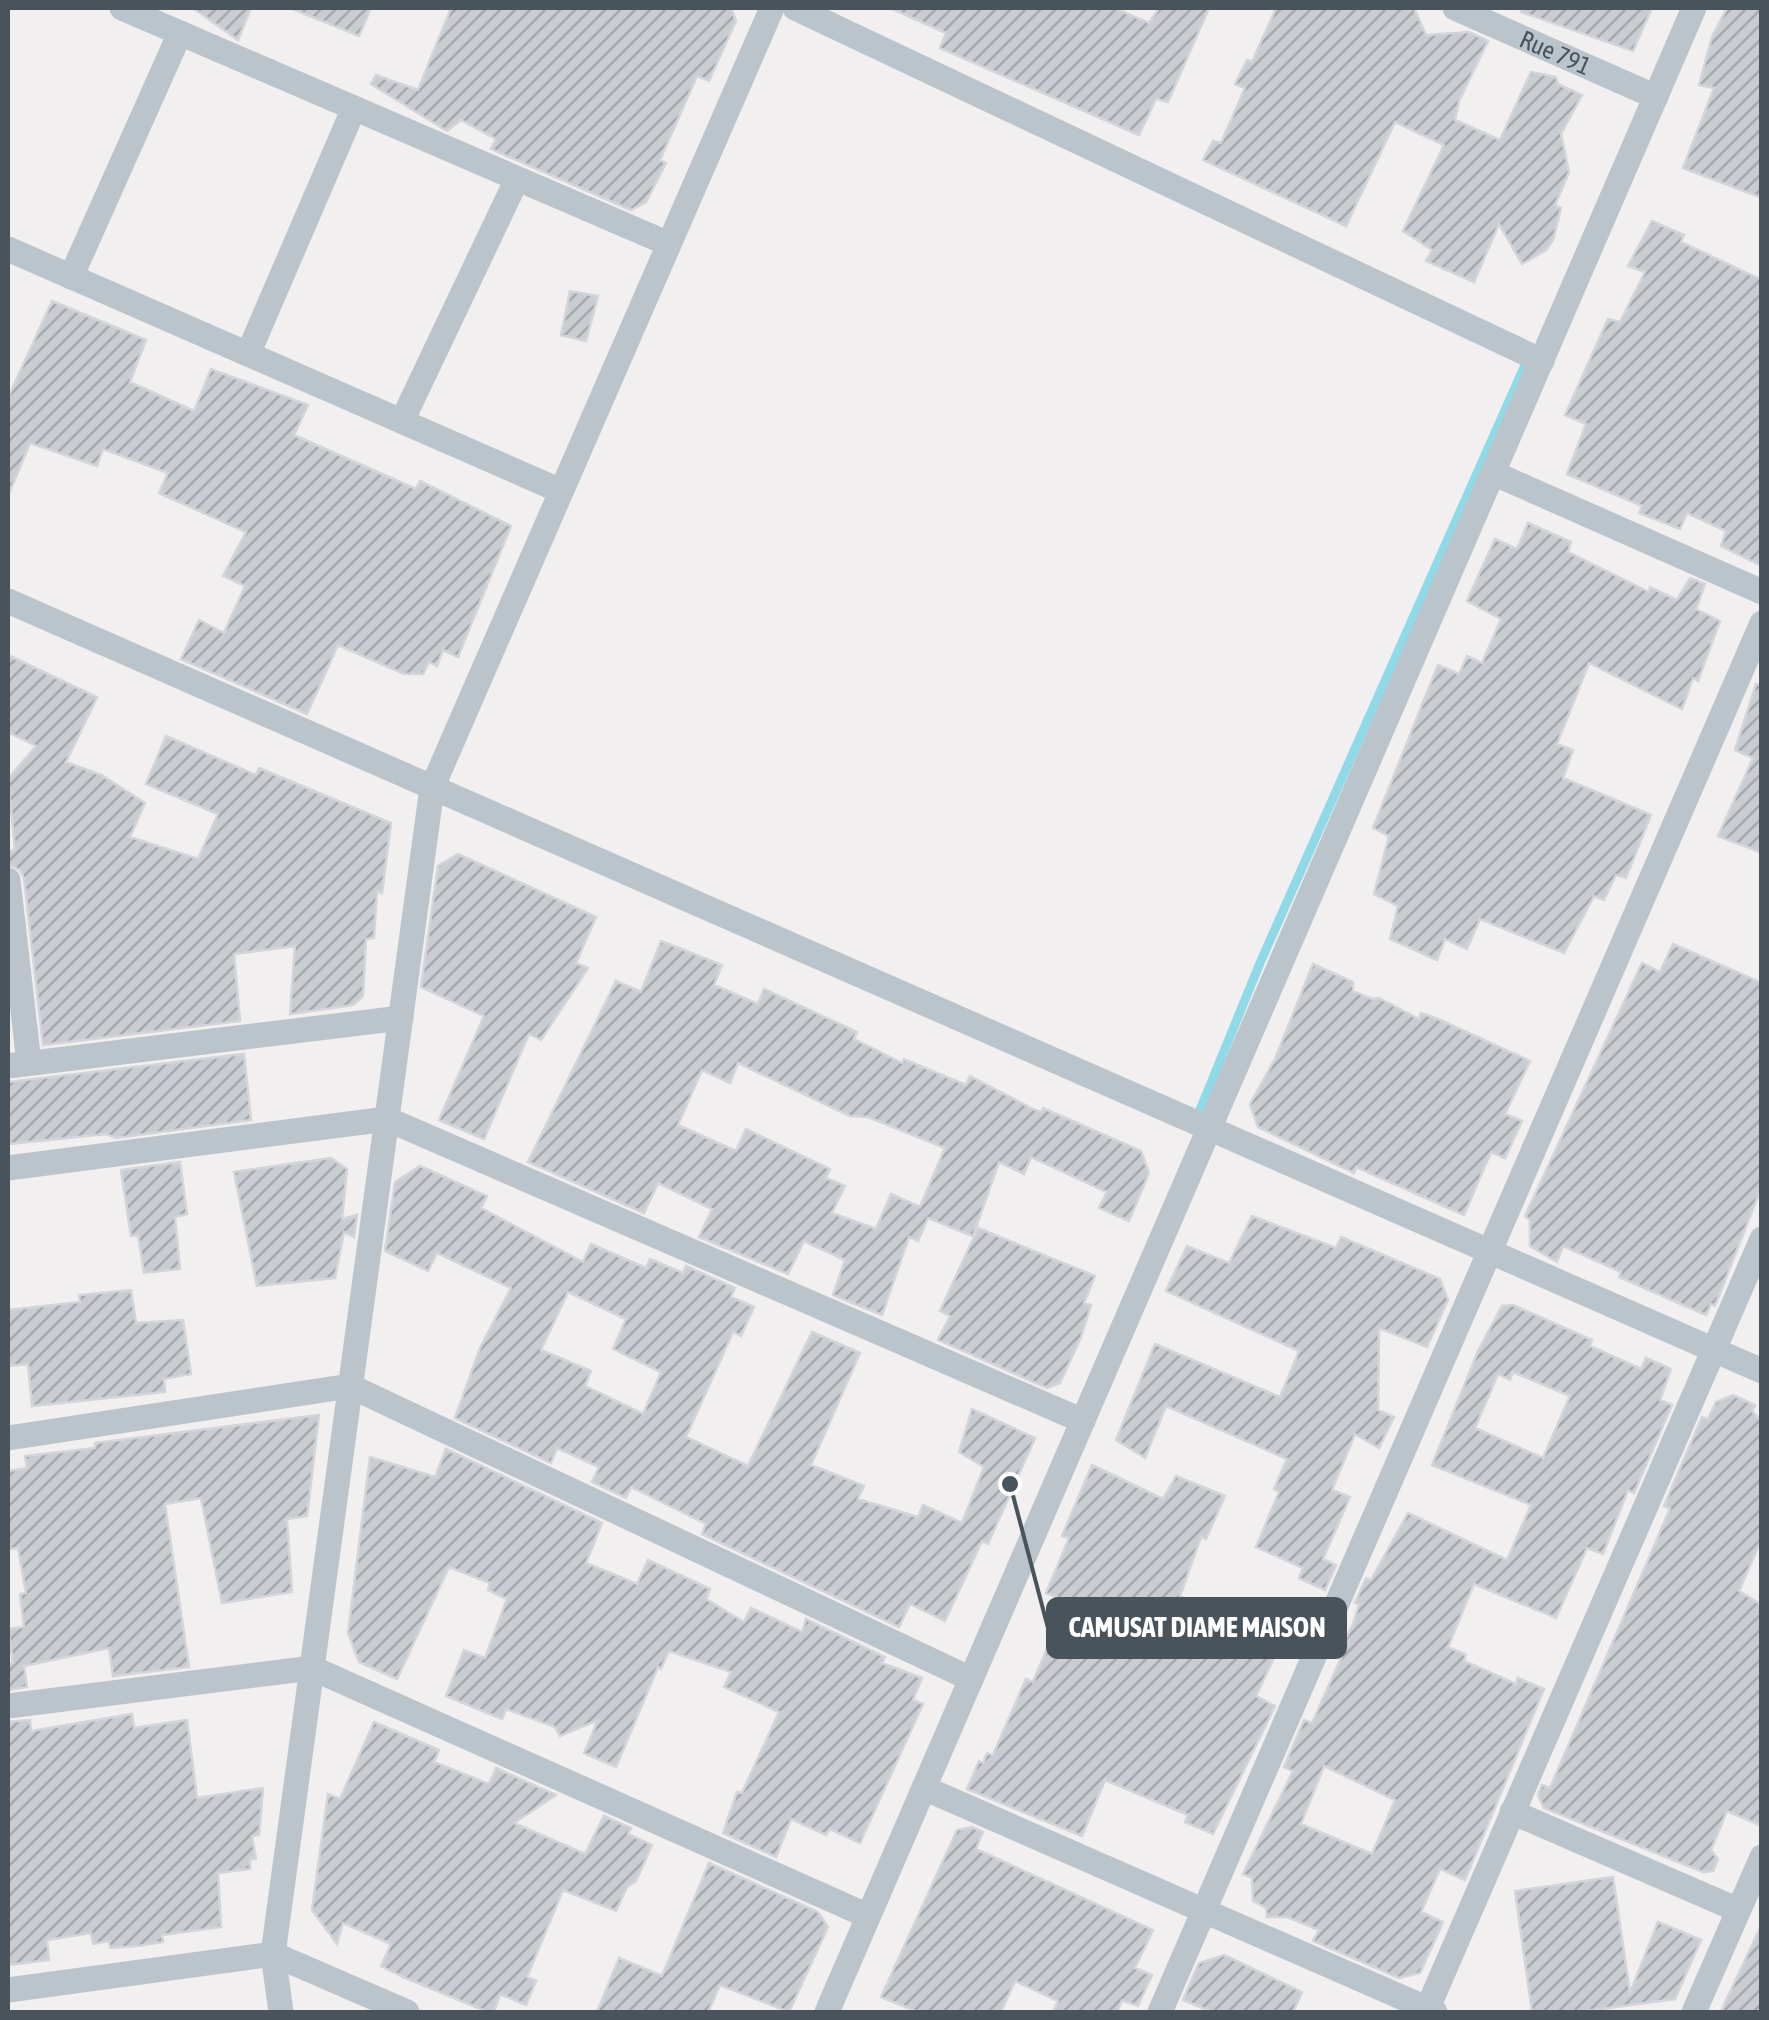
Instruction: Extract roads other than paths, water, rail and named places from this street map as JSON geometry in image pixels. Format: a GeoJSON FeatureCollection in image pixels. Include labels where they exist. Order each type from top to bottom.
{"type":"FeatureCollection","features":[{"type":"Feature","properties":{"kind":"street"},"geometry":{"type":"LineString","coordinates":[[122,8],[669,244]]}},
{"type":"Feature","properties":{"kind":"street"},"geometry":{"type":"LineString","coordinates":[[281,2012],[274,1954],[432,788],[772,8]]}},
{"type":"Feature","properties":{"kind":"street"},"geometry":{"type":"LineString","coordinates":[[795,8],[1542,361]]}},
{"type":"Feature","properties":{"kind":"street","name":"Rue 791"},"geometry":{"type":"LineString","coordinates":[[1455,8],[1656,96]]}},
{"type":"Feature","properties":{"kind":"street"},"geometry":{"type":"LineString","coordinates":[[827,2012],[1694,8]]}},
{"type":"Feature","properties":{"kind":"street"},"geometry":{"type":"LineString","coordinates":[[71,276],[180,33]]}},
{"type":"Feature","properties":{"kind":"street"},"geometry":{"type":"LineString","coordinates":[[248,354],[354,108]]}},
{"type":"Feature","properties":{"kind":"street"},"geometry":{"type":"LineString","coordinates":[[402,421],[517,179]]}},
{"type":"Feature","properties":{"kind":"street"},"geometry":{"type":"LineString","coordinates":[[8,249],[562,491]]}},
{"type":"Feature","properties":{"kind":"street"},"geometry":{"type":"LineString","coordinates":[[1492,474],[1762,592]]}},
{"type":"Feature","properties":{"kind":"street"},"geometry":{"type":"LineString","coordinates":[[8,601],[1762,1371]]}},
{"type":"Feature","properties":{"kind":"street"},"geometry":{"type":"LineString","coordinates":[[1160,2012],[1762,623]]}},
{"type":"Feature","properties":{"kind":"street"},"geometry":{"type":"LineString","coordinates":[[8,880],[18,1065],[401,1018]]}},
{"type":"Feature","properties":{"kind":"street"},"geometry":{"type":"LineString","coordinates":[[8,1168],[387,1118],[1082,1422]]}},
{"type":"Feature","properties":{"kind":"street"},"geometry":{"type":"LineString","coordinates":[[924,1788],[1429,2011],[1762,1239]]}},
{"type":"Feature","properties":{"kind":"street"},"geometry":{"type":"LineString","coordinates":[[8,1438],[350,1386],[971,1679]]}},
{"type":"Feature","properties":{"kind":"street"},"geometry":{"type":"LineString","coordinates":[[8,1706],[312,1668],[868,1916]]}},
{"type":"Feature","properties":{"kind":"street"},"geometry":{"type":"LineString","coordinates":[[1512,1812],[1738,1910]]}},
{"type":"Feature","properties":{"kind":"street"},"geometry":{"type":"LineString","coordinates":[[1694,2012],[1762,1857]]}},
{"type":"Feature","properties":{"kind":"street"},"geometry":{"type":"LineString","coordinates":[[8,1990],[274,1954],[407,2012]]}},
{"type":"Feature","properties":{"kind":"waterway"},"geometry":{"type":"LineString","coordinates":[[1200,1110],[1260,963],[1525,365]]}},
{"type":"Feature","properties":{"kind":"place","name":"CAMUSAT DIAME MAISON"},"geometry":{"type":"Point","coordinates":[1010,1484]}}]}
